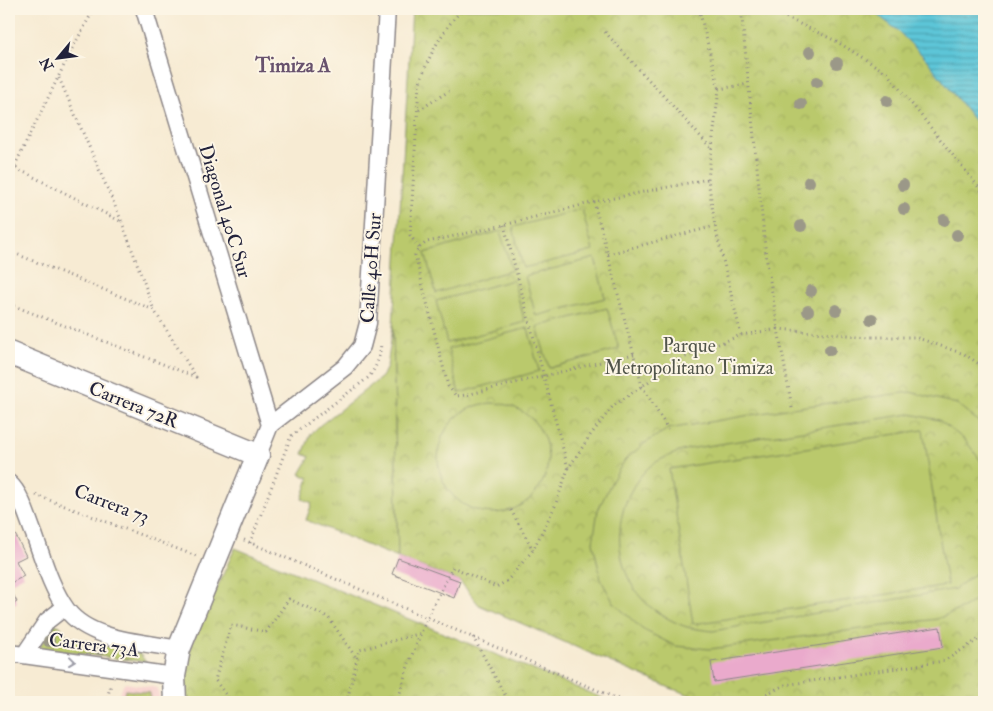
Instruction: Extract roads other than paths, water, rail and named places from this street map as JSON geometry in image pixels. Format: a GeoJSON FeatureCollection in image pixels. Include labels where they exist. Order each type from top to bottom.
{"type":"FeatureCollection","features":[{"type":"Feature","properties":{"kind":"street","name":"Diagonal 40C Sur"},"geometry":{"type":"LineString","coordinates":[[144,9],[270,425]]}},
{"type":"Feature","properties":{"kind":"street","name":"Calle 40H Sur"},"geometry":{"type":"LineString","coordinates":[[270,425],[344,367],[362,346],[368,323],[387,9]]}},
{"type":"Feature","properties":{"kind":"street","name":"Carrera 72R"},"geometry":{"type":"LineString","coordinates":[[9,353],[258,455]]}},
{"type":"Feature","properties":{"kind":"street"},"geometry":{"type":"LineString","coordinates":[[175,702],[174,676],[180,649],[270,425]]}},
{"type":"Feature","properties":{"kind":"street","name":"Carrera 73A"},"geometry":{"type":"LineString","coordinates":[[10,484],[19,497],[56,591],[65,607],[80,623],[98,633],[180,649]]}},
{"type":"Feature","properties":{"kind":"street"},"geometry":{"type":"LineString","coordinates":[[16,654],[47,621],[65,607]]}},
{"type":"Feature","properties":{"kind":"street","name":"Carrera 73A"},"geometry":{"type":"LineString","coordinates":[[16,654],[174,676]]}},
{"type":"Feature","properties":{"kind":"water"},"geometry":{"type":"Polygon","coordinates":[[[870,9],[984,9],[984,133],[926,59],[897,30],[870,9]]]}},
{"type":"Feature","properties":{"kind":"district","name":"Timiza A"},"geometry":{"type":"Point","coordinates":[293,65]}},
{"type":"Feature","properties":{"kind":"park label","name":"Parque Metropolitano Timiza"},"geometry":{"type":"Point","coordinates":[689,356]}}]}
